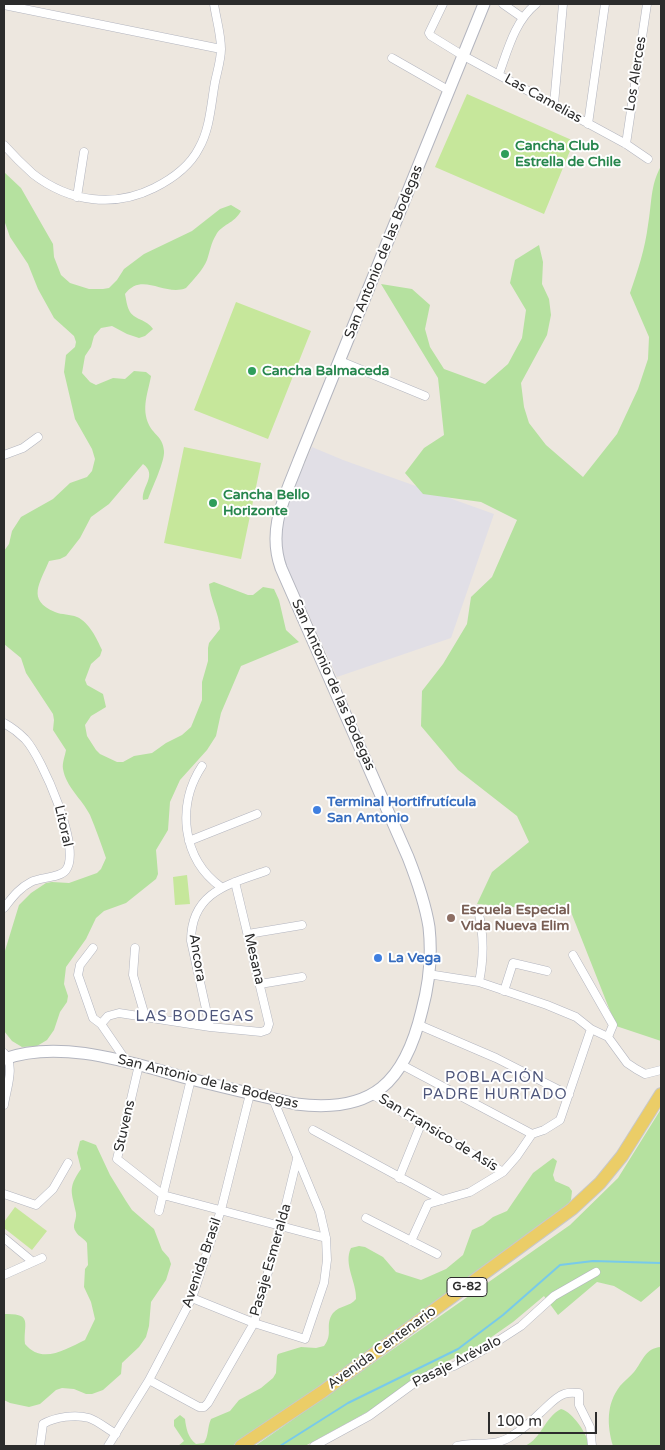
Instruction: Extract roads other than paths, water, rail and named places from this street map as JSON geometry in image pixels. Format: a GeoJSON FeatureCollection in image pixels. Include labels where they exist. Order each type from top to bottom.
{"type":"FeatureCollection","features":[{"type":"Feature","properties":{"kind":"main road","name":"Avenida Centenario"},"geometry":{"type":"LineString","coordinates":[[241,1446],[322,1392],[572,1209],[600,1183],[632,1144],[661,1094]]}},
{"type":"Feature","properties":{"kind":"street"},"geometry":{"type":"LineString","coordinates":[[4,145],[42,181],[77,197],[111,200],[136,195],[168,180],[190,161],[199,149],[205,135],[221,49],[214,4]]}},
{"type":"Feature","properties":{"kind":"street","name":"Las Camelias"},"geometry":{"type":"LineString","coordinates":[[443,4],[429,32],[430,35],[462,55],[626,144],[648,159]]}},
{"type":"Feature","properties":{"kind":"street","name":"San Antonio de las Bodegas"},"geometry":{"type":"LineString","coordinates":[[5,1056],[50,1051],[108,1057],[272,1099],[308,1106],[332,1106],[354,1102],[373,1095],[389,1082],[411,1049],[419,1025],[424,1000],[430,952],[429,928],[423,900],[414,871],[281,568],[276,552],[275,535],[279,512],[484,4]]}},
{"type":"Feature","properties":{"kind":"street"},"geometry":{"type":"LineString","coordinates":[[503,4],[523,18]]}},
{"type":"Feature","properties":{"kind":"street"},"geometry":{"type":"LineString","coordinates":[[499,74],[510,42],[523,18],[536,4]]}},
{"type":"Feature","properties":{"kind":"street"},"geometry":{"type":"LineString","coordinates":[[554,104],[563,4]]}},
{"type":"Feature","properties":{"kind":"street"},"geometry":{"type":"LineString","coordinates":[[588,124],[604,4]]}},
{"type":"Feature","properties":{"kind":"street","name":"Los Alerces"},"geometry":{"type":"LineString","coordinates":[[626,144],[647,4]]}},
{"type":"Feature","properties":{"kind":"street"},"geometry":{"type":"LineString","coordinates":[[10,5],[221,49]]}},
{"type":"Feature","properties":{"kind":"street"},"geometry":{"type":"LineString","coordinates":[[392,58],[448,90]]}},
{"type":"Feature","properties":{"kind":"street"},"geometry":{"type":"LineString","coordinates":[[77,197],[84,152]]}},
{"type":"Feature","properties":{"kind":"street"},"geometry":{"type":"LineString","coordinates":[[340,361],[425,396]]}},
{"type":"Feature","properties":{"kind":"street"},"geometry":{"type":"LineString","coordinates":[[4,455],[28,445],[38,437]]}},
{"type":"Feature","properties":{"kind":"street","name":"Litoral"},"geometry":{"type":"LineString","coordinates":[[4,723],[25,738],[46,773],[63,820],[70,862],[62,874],[35,880],[22,887],[4,908]]}},
{"type":"Feature","properties":{"kind":"street"},"geometry":{"type":"LineString","coordinates":[[202,766],[191,788],[187,805],[186,824],[189,841],[200,865],[211,879],[221,887]]}},
{"type":"Feature","properties":{"kind":"street"},"geometry":{"type":"LineString","coordinates":[[189,841],[257,814]]}},
{"type":"Feature","properties":{"kind":"street","name":"Ancora"},"geometry":{"type":"LineString","coordinates":[[210,1027],[191,941],[194,921],[199,909],[207,898],[221,887],[266,871]]}},
{"type":"Feature","properties":{"kind":"street","name":"Mesana"},"geometry":{"type":"LineString","coordinates":[[210,1027],[262,1032],[267,1030],[269,1024],[235,882]]}},
{"type":"Feature","properties":{"kind":"street"},"geometry":{"type":"LineString","coordinates":[[478,910],[482,928],[483,948],[479,982]]}},
{"type":"Feature","properties":{"kind":"street"},"geometry":{"type":"LineString","coordinates":[[248,934],[302,925]]}},
{"type":"Feature","properties":{"kind":"street"},"geometry":{"type":"LineString","coordinates":[[93,948],[80,965],[78,975],[94,1018],[133,1064]]}},
{"type":"Feature","properties":{"kind":"street"},"geometry":{"type":"LineString","coordinates":[[135,948],[133,975],[144,1016]]}},
{"type":"Feature","properties":{"kind":"street"},"geometry":{"type":"LineString","coordinates":[[573,955],[613,1025],[608,1037]]}},
{"type":"Feature","properties":{"kind":"street"},"geometry":{"type":"LineString","coordinates":[[504,991],[513,963],[547,971]]}},
{"type":"Feature","properties":{"kind":"street"},"geometry":{"type":"LineString","coordinates":[[428,974],[479,982],[547,1005],[576,1017],[591,1029],[608,1037],[627,1063],[636,1070],[645,1074],[661,1070]]}},
{"type":"Feature","properties":{"kind":"street"},"geometry":{"type":"LineString","coordinates":[[260,984],[302,977]]}},
{"type":"Feature","properties":{"kind":"street"},"geometry":{"type":"LineString","coordinates":[[101,1024],[108,1016],[115,1013],[210,1027]]}},
{"type":"Feature","properties":{"kind":"street"},"geometry":{"type":"LineString","coordinates":[[419,1025],[496,1058],[569,1095]]}},
{"type":"Feature","properties":{"kind":"street"},"geometry":{"type":"LineString","coordinates":[[411,1241],[428,1204],[470,1192],[503,1172],[532,1134],[544,1130],[560,1120],[591,1029]]}},
{"type":"Feature","properties":{"kind":"street"},"geometry":{"type":"LineString","coordinates":[[4,1105],[10,1070],[5,1056]]}},
{"type":"Feature","properties":{"kind":"street","name":"Stuvens"},"geometry":{"type":"LineString","coordinates":[[133,1064],[117,1159],[162,1195]]}},
{"type":"Feature","properties":{"kind":"street"},"geometry":{"type":"LineString","coordinates":[[402,1065],[532,1134]]}},
{"type":"Feature","properties":{"kind":"street"},"geometry":{"type":"LineString","coordinates":[[158,1211],[191,1079]]}},
{"type":"Feature","properties":{"kind":"street","name":"Avenida Brasil"},"geometry":{"type":"LineString","coordinates":[[108,1446],[149,1380],[192,1298],[221,1210],[250,1094]]}},
{"type":"Feature","properties":{"kind":"street","name":"San Fransico de Asís"},"geometry":{"type":"LineString","coordinates":[[373,1095],[503,1172]]}},
{"type":"Feature","properties":{"kind":"street"},"geometry":{"type":"LineString","coordinates":[[192,1298],[254,1323],[306,1339],[324,1283],[327,1260],[326,1238],[320,1212],[272,1099]]}},
{"type":"Feature","properties":{"kind":"street"},"geometry":{"type":"LineString","coordinates":[[399,1178],[420,1124]]}},
{"type":"Feature","properties":{"kind":"street"},"geometry":{"type":"LineString","coordinates":[[313,1130],[442,1200]]}},
{"type":"Feature","properties":{"kind":"street","name":"Pasaje Esmeralda"},"geometry":{"type":"LineString","coordinates":[[149,1380],[198,1407],[204,1407],[208,1403],[254,1323],[297,1159]]}},
{"type":"Feature","properties":{"kind":"street"},"geometry":{"type":"LineString","coordinates":[[4,1194],[36,1205],[53,1188],[68,1163]]}},
{"type":"Feature","properties":{"kind":"street"},"geometry":{"type":"LineString","coordinates":[[162,1195],[326,1238]]}},
{"type":"Feature","properties":{"kind":"street"},"geometry":{"type":"LineString","coordinates":[[366,1218],[437,1254]]}},
{"type":"Feature","properties":{"kind":"street"},"geometry":{"type":"LineString","coordinates":[[4,1238],[33,1262]]}},
{"type":"Feature","properties":{"kind":"street"},"geometry":{"type":"LineString","coordinates":[[4,1275],[42,1258]]}},
{"type":"Feature","properties":{"kind":"street","name":"Pasaje Arévalo"},"geometry":{"type":"LineString","coordinates":[[314,1446],[369,1416],[417,1381],[435,1372],[454,1366],[513,1332],[554,1296],[596,1272]]}},
{"type":"Feature","properties":{"kind":"street"},"geometry":{"type":"LineString","coordinates":[[457,1446],[492,1444],[505,1440],[529,1423],[552,1402],[569,1393],[579,1393],[579,1405],[590,1427],[592,1446]]}},
{"type":"Feature","properties":{"kind":"street"},"geometry":{"type":"LineString","coordinates":[[40,1446],[43,1424],[56,1418],[88,1418],[116,1434]]}},
{"type":"Feature","properties":{"kind":"waterway"},"geometry":{"type":"LineString","coordinates":[[280,1446],[348,1403],[458,1349],[503,1315],[560,1265],[593,1261],[661,1262]]}},
{"type":"Feature","properties":{"kind":"place","name":"Cancha Club Estrella de Chile"},"geometry":{"type":"Point","coordinates":[505,154]}},
{"type":"Feature","properties":{"kind":"place","name":"Cancha Balmaceda"},"geometry":{"type":"Point","coordinates":[252,371]}},
{"type":"Feature","properties":{"kind":"place","name":"Cancha Bello Horizonte"},"geometry":{"type":"Point","coordinates":[213,503]}},
{"type":"Feature","properties":{"kind":"place","name":"Terminal Hortifrutícula San Antonio"},"geometry":{"type":"Point","coordinates":[317,810]}},
{"type":"Feature","properties":{"kind":"place","name":"Escuela Especial Vida Nueva Elim"},"geometry":{"type":"Point","coordinates":[451,918]}},
{"type":"Feature","properties":{"kind":"place","name":"La Vega"},"geometry":{"type":"Point","coordinates":[378,958]}},
{"type":"Feature","properties":{"kind":"district","name":"LAS BODEGAS"},"geometry":{"type":"Point","coordinates":[195,1017]}},
{"type":"Feature","properties":{"kind":"district","name":"POBLACIÓN PADRE HURTADO"},"geometry":{"type":"Point","coordinates":[495,1086]}}]}
